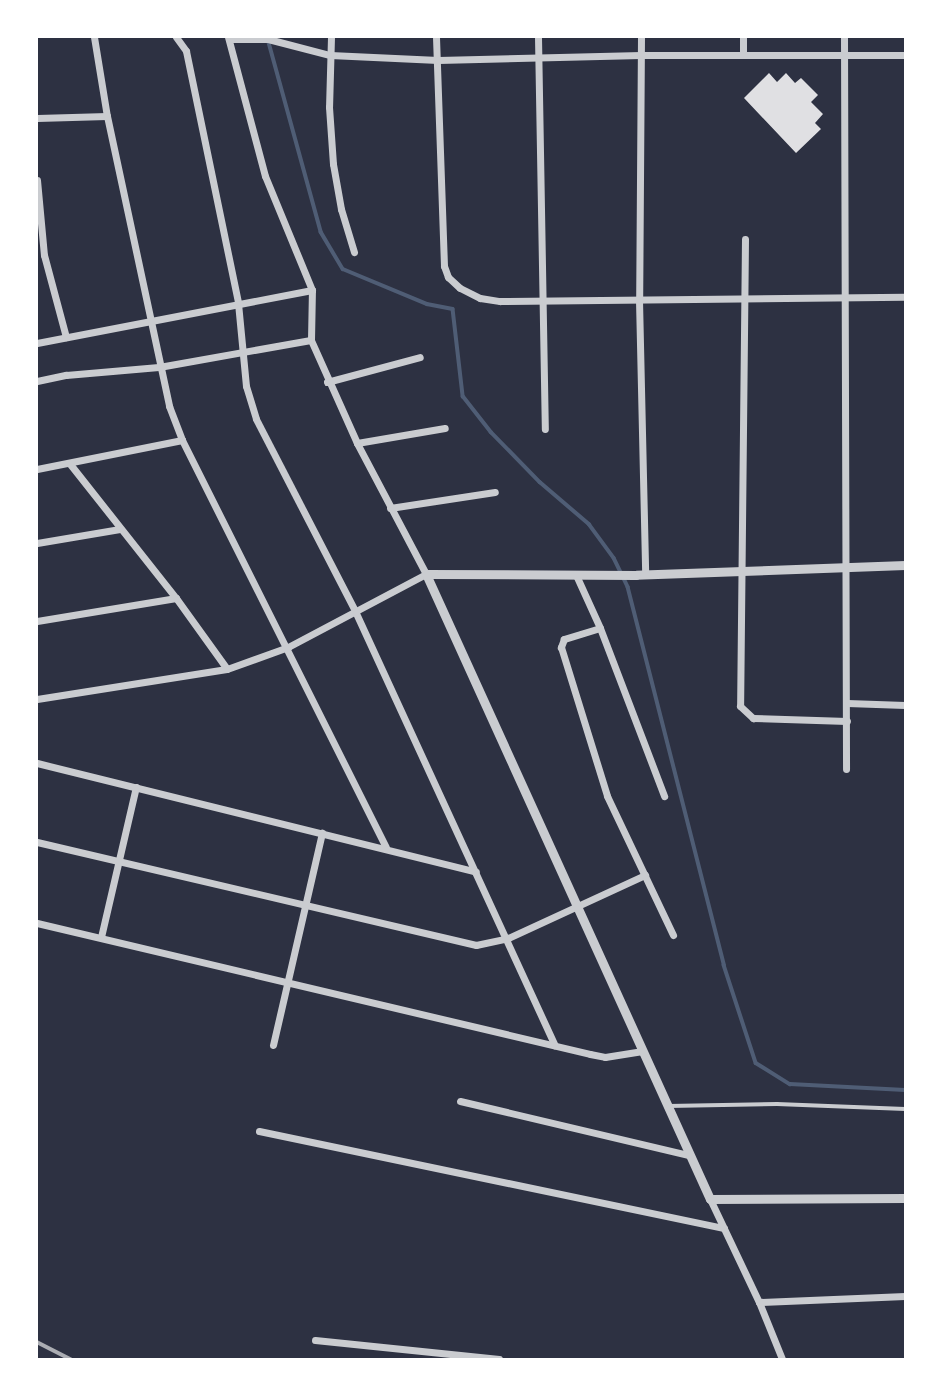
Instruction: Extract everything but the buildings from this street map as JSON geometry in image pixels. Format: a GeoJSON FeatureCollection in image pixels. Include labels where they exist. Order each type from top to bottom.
{"type":"FeatureCollection","features":[{"type":"Feature","properties":{"kind":"street"},"geometry":{"type":"LineString","coordinates":[[94,37],[107,116],[159,367],[182,440],[386,847]]}},
{"type":"Feature","properties":{"kind":"street"},"geometry":{"type":"LineString","coordinates":[[177,37],[186,51],[238,303],[246,386],[256,419],[355,611],[555,1045]]}},
{"type":"Feature","properties":{"kind":"street"},"geometry":{"type":"LineString","coordinates":[[331,37],[332,164],[341,209],[354,252]]}},
{"type":"Feature","properties":{"kind":"street"},"geometry":{"type":"LineString","coordinates":[[436,37],[444,266],[453,283],[480,298],[499,301],[905,297]]}},
{"type":"Feature","properties":{"kind":"street"},"geometry":{"type":"LineString","coordinates":[[538,37],[540,299],[545,429]]}},
{"type":"Feature","properties":{"kind":"street"},"geometry":{"type":"LineString","coordinates":[[640,574],[641,37]]}},
{"type":"Feature","properties":{"kind":"street"},"geometry":{"type":"LineString","coordinates":[[743,37],[743,55]]}},
{"type":"Feature","properties":{"kind":"street"},"geometry":{"type":"LineString","coordinates":[[844,37],[846,769]]}},
{"type":"Feature","properties":{"kind":"street"},"geometry":{"type":"LineString","coordinates":[[782,1359],[759,1302],[666,1106],[426,574],[327,382],[311,340],[312,290],[265,176],[235,70],[229,38],[268,39],[330,55],[438,60],[641,55],[905,55]]}},
{"type":"Feature","properties":{"kind":"street"},"geometry":{"type":"LineString","coordinates":[[37,118],[107,116]]}},
{"type":"Feature","properties":{"kind":"street"},"geometry":{"type":"LineString","coordinates":[[37,180],[44,255],[66,337]]}},
{"type":"Feature","properties":{"kind":"street"},"geometry":{"type":"LineString","coordinates":[[745,239],[740,706],[747,715],[847,721]]}},
{"type":"Feature","properties":{"kind":"street"},"geometry":{"type":"LineString","coordinates":[[37,343],[312,290]]}},
{"type":"Feature","properties":{"kind":"street"},"geometry":{"type":"LineString","coordinates":[[37,382],[66,375],[159,367],[311,340]]}},
{"type":"Feature","properties":{"kind":"street"},"geometry":{"type":"LineString","coordinates":[[327,382],[420,357]]}},
{"type":"Feature","properties":{"kind":"street"},"geometry":{"type":"LineString","coordinates":[[357,443],[445,428]]}},
{"type":"Feature","properties":{"kind":"street"},"geometry":{"type":"LineString","coordinates":[[37,469],[182,440]]}},
{"type":"Feature","properties":{"kind":"street"},"geometry":{"type":"LineString","coordinates":[[70,464],[176,598],[227,669]]}},
{"type":"Feature","properties":{"kind":"street"},"geometry":{"type":"LineString","coordinates":[[390,508],[495,492]]}},
{"type":"Feature","properties":{"kind":"street"},"geometry":{"type":"LineString","coordinates":[[37,543],[120,529]]}},
{"type":"Feature","properties":{"kind":"street"},"geometry":{"type":"LineString","coordinates":[[37,699],[227,669],[288,647],[426,574],[640,574],[905,565]]}},
{"type":"Feature","properties":{"kind":"street"},"geometry":{"type":"LineString","coordinates":[[576,575],[600,628],[664,796]]}},
{"type":"Feature","properties":{"kind":"street"},"geometry":{"type":"LineString","coordinates":[[37,621],[176,598]]}},
{"type":"Feature","properties":{"kind":"street"},"geometry":{"type":"LineString","coordinates":[[600,628],[564,639],[560,644],[597,769],[673,934]]}},
{"type":"Feature","properties":{"kind":"street"},"geometry":{"type":"LineString","coordinates":[[847,703],[905,705]]}},
{"type":"Feature","properties":{"kind":"street"},"geometry":{"type":"LineString","coordinates":[[37,763],[386,847],[476,872]]}},
{"type":"Feature","properties":{"kind":"street"},"geometry":{"type":"LineString","coordinates":[[101,937],[136,787]]}},
{"type":"Feature","properties":{"kind":"street"},"geometry":{"type":"LineString","coordinates":[[273,1045],[322,833]]}},
{"type":"Feature","properties":{"kind":"street"},"geometry":{"type":"LineString","coordinates":[[37,842],[464,944],[484,946],[508,939],[645,875]]}},
{"type":"Feature","properties":{"kind":"street"},"geometry":{"type":"LineString","coordinates":[[37,923],[605,1057],[643,1051]]}},
{"type":"Feature","properties":{"kind":"street"},"geometry":{"type":"LineString","coordinates":[[460,1101],[689,1155]]}},
{"type":"Feature","properties":{"kind":"street"},"geometry":{"type":"LineString","coordinates":[[259,1131],[724,1228]]}},
{"type":"Feature","properties":{"kind":"street"},"geometry":{"type":"LineString","coordinates":[[710,1199],[905,1198]]}},
{"type":"Feature","properties":{"kind":"street"},"geometry":{"type":"LineString","coordinates":[[759,1302],[905,1296]]}},
{"type":"Feature","properties":{"kind":"street"},"geometry":{"type":"LineString","coordinates":[[315,1339],[499,1359]]}},
{"type":"Feature","properties":{"kind":"lane"},"geometry":{"type":"LineString","coordinates":[[666,1106],[777,1104],[905,1109]]}},
{"type":"Feature","properties":{"kind":"waterway"},"geometry":{"type":"LineString","coordinates":[[268,39],[321,232],[343,269],[427,304],[453,309],[463,396],[491,432],[540,482],[589,524],[614,558],[628,587],[724,965],[756,1063],[790,1084],[905,1090]]}},
{"type":"Feature","properties":{"kind":"railway"},"geometry":{"type":"LineString","coordinates":[[37,1342],[71,1359]]}}]}
